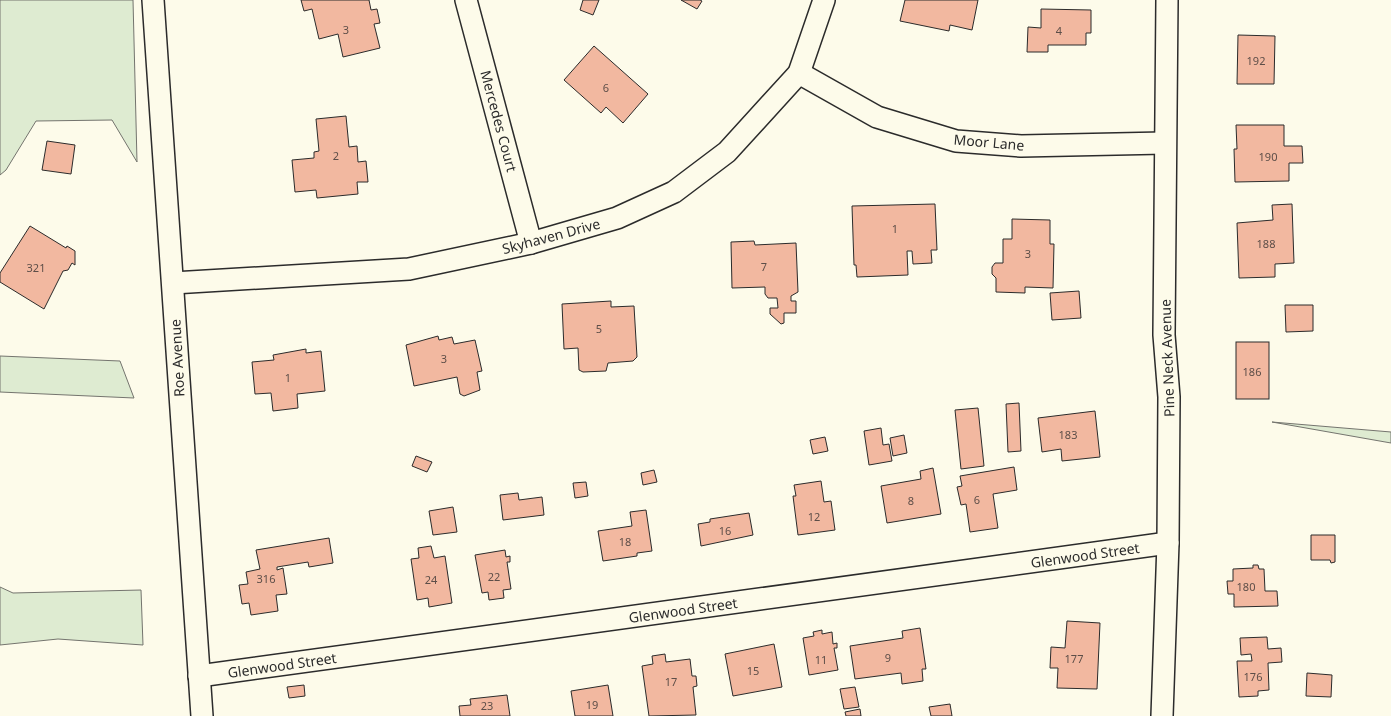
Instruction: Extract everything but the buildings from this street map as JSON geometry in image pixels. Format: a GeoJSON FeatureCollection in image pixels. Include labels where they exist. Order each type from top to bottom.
{"type":"FeatureCollection","features":[{"type":"Feature","properties":{"kind":"street","name":"Roe Avenue"},"geometry":{"type":"LineString","coordinates":[[153,0],[173,283],[184,485],[202,716]]}},
{"type":"Feature","properties":{"kind":"street","name":"Mercedes Court"},"geometry":{"type":"LineString","coordinates":[[466,0],[531,243]]}},
{"type":"Feature","properties":{"kind":"street","name":"Skyhaven Drive"},"geometry":{"type":"LineString","coordinates":[[173,283],[409,269],[531,243],[617,218],[674,192],[727,152],[799,73],[824,0]]}},
{"type":"Feature","properties":{"kind":"street","name":"Pine Neck Avenue"},"geometry":{"type":"LineString","coordinates":[[1162,716],[1168,543],[1169,396],[1164,335],[1164,144],[1167,0]]}},
{"type":"Feature","properties":{"kind":"street","name":"Moor Lane"},"geometry":{"type":"LineString","coordinates":[[799,73],[877,117],[956,141],[1022,146],[1164,144]]}},
{"type":"Feature","properties":{"kind":"street","name":"Glenwood Street"},"geometry":{"type":"LineString","coordinates":[[199,676],[1168,543]]}},
{"type":"Feature","properties":{"kind":"green space"},"geometry":{"type":"Polygon","coordinates":[[[0,0],[133,0],[137,162],[112,120],[36,121],[6,170],[0,175],[0,0]]]}},
{"type":"Feature","properties":{"kind":"green space"},"geometry":{"type":"Polygon","coordinates":[[[0,356],[120,361],[134,398],[0,392],[0,356]]]}},
{"type":"Feature","properties":{"kind":"green space"},"geometry":{"type":"Polygon","coordinates":[[[1272,422],[1391,432],[1391,443],[1272,422]]]}},
{"type":"Feature","properties":{"kind":"green space"},"geometry":{"type":"Polygon","coordinates":[[[0,587],[13,593],[141,590],[143,645],[58,639],[0,645],[0,587]]]}}]}
